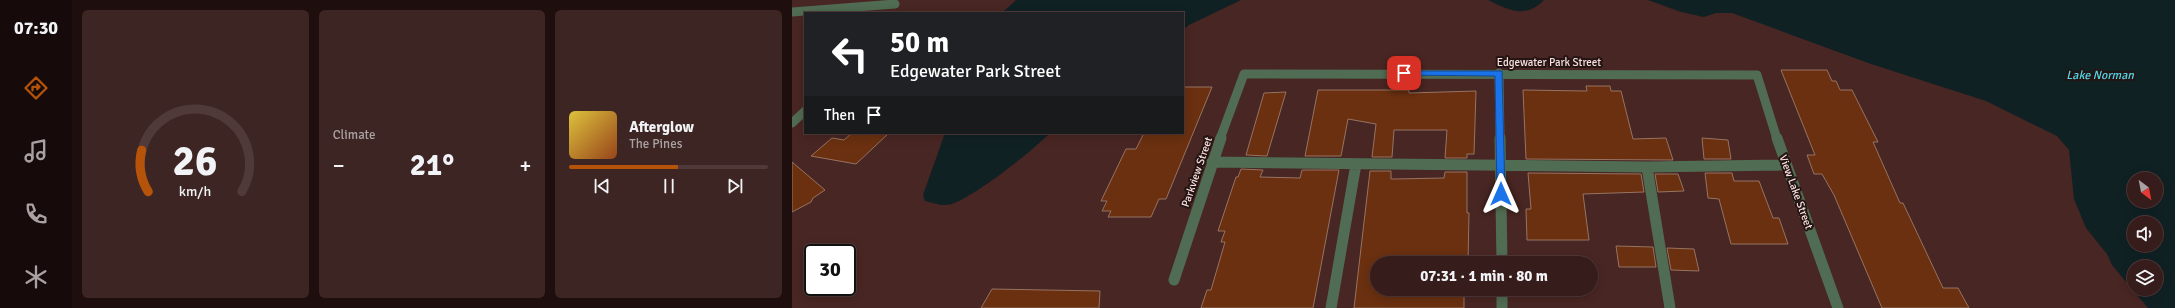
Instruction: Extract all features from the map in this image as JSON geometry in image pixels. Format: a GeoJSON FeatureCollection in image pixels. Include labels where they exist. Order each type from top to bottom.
{"type":"FeatureCollection","features":[{"type":"Feature","properties":{"kind":"street"},"geometry":{"type":"LineString","coordinates":[[792,12],[896,2]]}},
{"type":"Feature","properties":{"kind":"street"},"geometry":{"type":"LineString","coordinates":[[891,12],[896,2]]}},
{"type":"Feature","properties":{"kind":"street"},"geometry":{"type":"LineString","coordinates":[[1499,73],[1502,256]]}},
{"type":"Feature","properties":{"kind":"street","name":"Edgewater Park Street"},"geometry":{"type":"LineString","coordinates":[[1244,74],[1499,73],[1757,75]]}},
{"type":"Feature","properties":{"kind":"street","name":"Parkview Street"},"geometry":{"type":"LineString","coordinates":[[1174,280],[1212,162],[1244,74]]}},
{"type":"Feature","properties":{"kind":"street","name":"View Lake Street"},"geometry":{"type":"LineString","coordinates":[[1757,75],[1786,165],[1838,308]]}},
{"type":"Feature","properties":{"kind":"street"},"geometry":{"type":"LineString","coordinates":[[792,123],[804,112]]}},
{"type":"Feature","properties":{"kind":"street"},"geometry":{"type":"LineString","coordinates":[[1212,162],[1647,167],[1786,165]]}},
{"type":"Feature","properties":{"kind":"street"},"geometry":{"type":"LineString","coordinates":[[1331,308],[1356,164]]}},
{"type":"Feature","properties":{"kind":"street"},"geometry":{"type":"LineString","coordinates":[[1647,167],[1670,308]]}},
{"type":"Feature","properties":{"kind":"street"},"geometry":{"type":"LineString","coordinates":[[1502,296],[1502,308]]}},
{"type":"Feature","properties":{"kind":"water"},"geometry":{"type":"Polygon","coordinates":[[[1016,0],[1241,0],[1189,25],[1184,29],[1184,12],[1003,12],[1016,0]]]}},
{"type":"Feature","properties":{"kind":"water"},"geometry":{"type":"Polygon","coordinates":[[[1488,0],[1544,0],[1537,6],[1530,9],[1517,11],[1503,7],[1488,0]]]}},
{"type":"Feature","properties":{"kind":"water","name":"Lake Norman"},"geometry":{"type":"Polygon","coordinates":[[[1648,0],[2175,0],[2175,308],[2148,308],[2138,296],[2163,296],[2163,260],[2127,260],[2127,283],[2112,265],[2107,254],[2086,228],[2074,199],[2069,150],[2057,136],[1986,101],[1871,64],[1732,13],[1716,13],[1704,17],[1681,12],[1648,0]]]}},
{"type":"Feature","properties":{"kind":"water"},"geometry":{"type":"Polygon","coordinates":[[[945,134],[1049,134],[989,183],[963,199],[952,204],[945,205],[925,201],[923,195],[945,134]]]}},
{"type":"Feature","properties":{"kind":"building"},"geometry":{"type":"Polygon","coordinates":[[[1781,70],[1827,70],[1832,81],[1836,81],[1840,90],[1852,90],[1878,142],[1873,142],[1900,203],[1903,203],[1943,288],[1958,288],[1969,308],[1882,308],[1834,195],[1822,174],[1814,174],[1807,155],[1815,155],[1781,70]]]}},
{"type":"Feature","properties":{"kind":"building"},"geometry":{"type":"Polygon","coordinates":[[[1586,86],[1610,86],[1611,91],[1621,91],[1633,139],[1666,138],[1673,160],[1526,159],[1523,90],[1587,91],[1586,86]]]}},
{"type":"Feature","properties":{"kind":"building"},"geometry":{"type":"Polygon","coordinates":[[[1184,87],[1212,87],[1166,199],[1159,199],[1151,217],[1108,217],[1111,211],[1102,211],[1107,201],[1101,201],[1126,149],[1136,149],[1144,134],[1184,134],[1184,87]]]}},
{"type":"Feature","properties":{"kind":"building"},"geometry":{"type":"Polygon","coordinates":[[[1318,90],[1409,90],[1409,93],[1476,91],[1474,154],[1467,154],[1467,158],[1445,158],[1447,130],[1394,130],[1392,157],[1372,157],[1376,124],[1348,119],[1341,156],[1305,156],[1318,90]]]}},
{"type":"Feature","properties":{"kind":"building"},"geometry":{"type":"Polygon","coordinates":[[[1286,92],[1267,156],[1246,155],[1264,93],[1286,92]]]}},
{"type":"Feature","properties":{"kind":"building"},"geometry":{"type":"Polygon","coordinates":[[[851,134],[888,134],[856,164],[811,156],[832,138],[844,140],[851,134]]]}},
{"type":"Feature","properties":{"kind":"building"},"geometry":{"type":"Polygon","coordinates":[[[1702,138],[1728,140],[1731,159],[1704,159],[1702,138]]]}},
{"type":"Feature","properties":{"kind":"building"},"geometry":{"type":"Polygon","coordinates":[[[792,162],[825,190],[813,198],[811,202],[792,212],[792,162]]]}},
{"type":"Feature","properties":{"kind":"building"},"geometry":{"type":"Polygon","coordinates":[[[1241,169],[1263,170],[1260,177],[1300,178],[1302,170],[1339,170],[1313,308],[1201,308],[1207,290],[1211,290],[1225,242],[1221,242],[1225,231],[1218,231],[1236,177],[1238,177],[1241,169]]]}},
{"type":"Feature","properties":{"kind":"building"},"geometry":{"type":"Polygon","coordinates":[[[1370,171],[1391,171],[1391,179],[1444,178],[1445,172],[1467,172],[1467,213],[1469,213],[1468,256],[1370,256],[1370,296],[1464,296],[1464,308],[1354,308],[1370,171]]]}},
{"type":"Feature","properties":{"kind":"building"},"geometry":{"type":"Polygon","coordinates":[[[1528,173],[1641,174],[1644,192],[1583,194],[1589,240],[1527,240],[1526,209],[1531,209],[1528,173]]]}},
{"type":"Feature","properties":{"kind":"building"},"geometry":{"type":"Polygon","coordinates":[[[1705,173],[1732,173],[1734,181],[1759,181],[1773,218],[1779,218],[1788,244],[1731,244],[1719,199],[1708,198],[1705,173]]]}},
{"type":"Feature","properties":{"kind":"building"},"geometry":{"type":"Polygon","coordinates":[[[1655,174],[1678,174],[1684,191],[1658,192],[1655,174]]]}},
{"type":"Feature","properties":{"kind":"building"},"geometry":{"type":"Polygon","coordinates":[[[1616,246],[1653,247],[1656,267],[1619,267],[1616,246]]]}},
{"type":"Feature","properties":{"kind":"building"},"geometry":{"type":"Polygon","coordinates":[[[1667,248],[1694,249],[1699,271],[1671,270],[1667,248]]]}},
{"type":"Feature","properties":{"kind":"building"},"geometry":{"type":"Polygon","coordinates":[[[992,289],[1100,291],[1099,308],[981,308],[992,289]]]}},
{"type":"Feature","properties":{"kind":"route"},"geometry":{"type":"LineString","coordinates":[[1404,73],[1499,73],[1501,194]]}}]}
